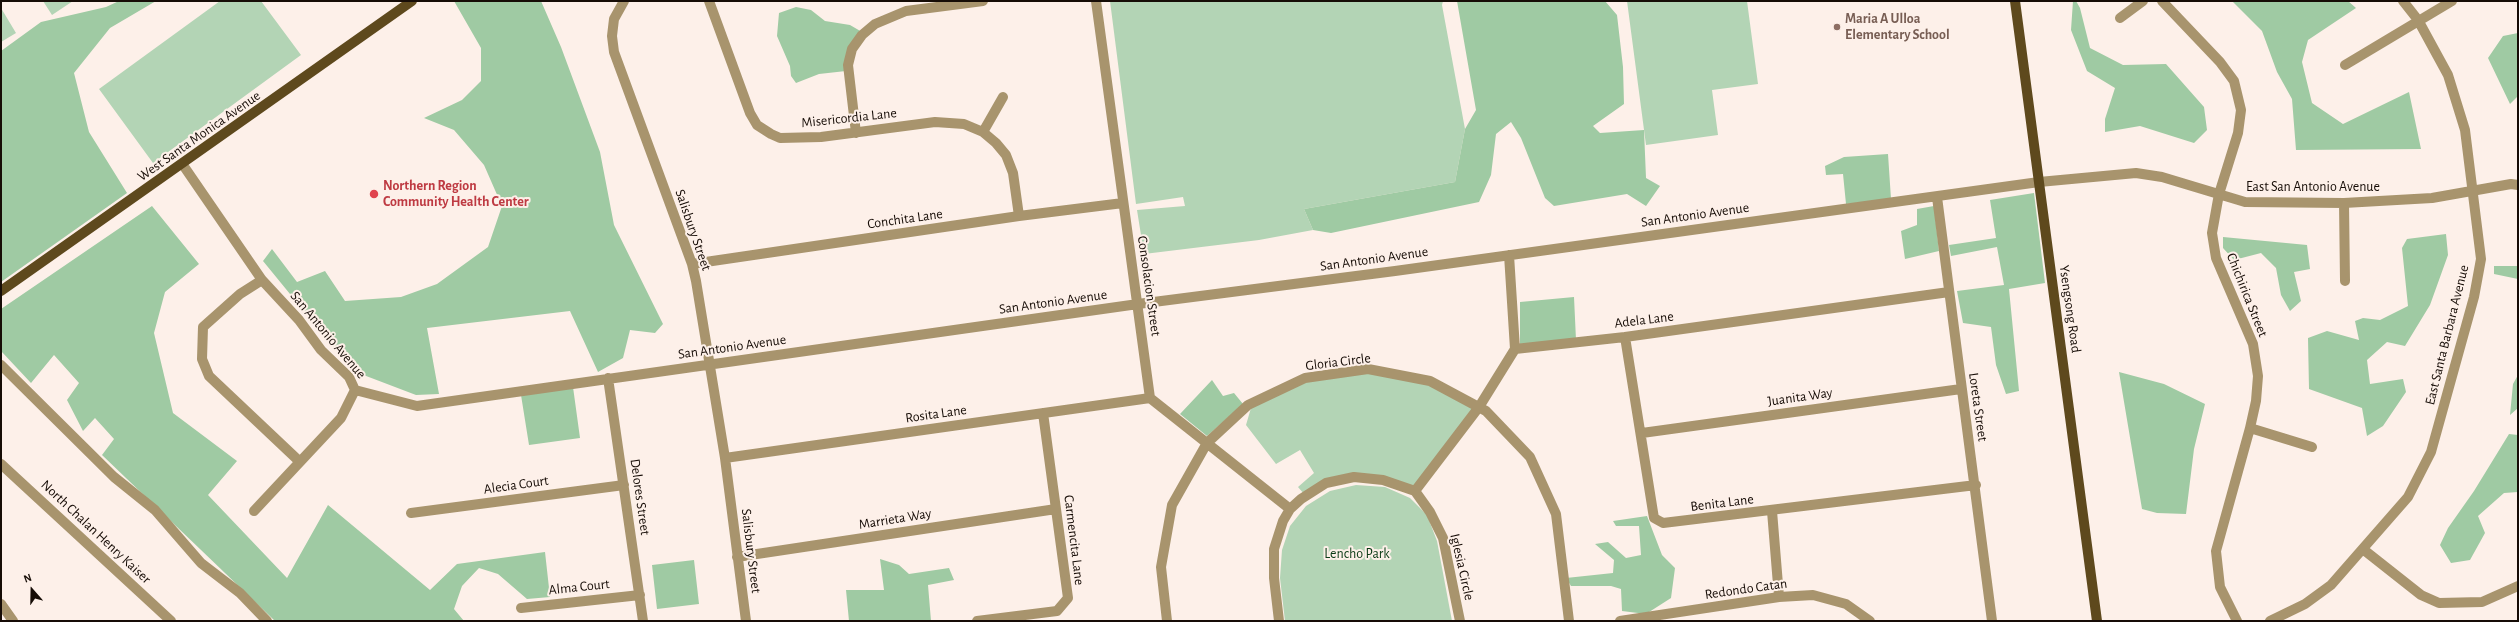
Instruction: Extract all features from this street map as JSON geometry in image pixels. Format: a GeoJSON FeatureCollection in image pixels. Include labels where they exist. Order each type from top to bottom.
{"type":"FeatureCollection","features":[{"type":"Feature","properties":{"kind":"main road","name":"West Santa Monica Avenue"},"geometry":{"type":"LineString","coordinates":[[1,292],[183,165],[412,1]]}},
{"type":"Feature","properties":{"kind":"main road","name":"Ysengsong Road"},"geometry":{"type":"LineString","coordinates":[[2015,1],[2097,621]]}},
{"type":"Feature","properties":{"kind":"street","name":"Salisbury Street"},"geometry":{"type":"LineString","coordinates":[[624,1],[614,19],[612,36],[614,52],[692,264],[725,458],[746,621]]}},
{"type":"Feature","properties":{"kind":"street","name":"Misericordia Lane"},"geometry":{"type":"LineString","coordinates":[[709,1],[750,113],[757,125],[780,138],[856,133],[935,122],[964,124],[983,132],[1001,149],[1014,173],[1019,216]]}},
{"type":"Feature","properties":{"kind":"street"},"geometry":{"type":"LineString","coordinates":[[856,133],[848,65],[852,49],[862,35],[875,24],[906,11],[983,1]]}},
{"type":"Feature","properties":{"kind":"street","name":"Consolacion Street"},"geometry":{"type":"LineString","coordinates":[[1096,1],[1150,398]]}},
{"type":"Feature","properties":{"kind":"street"},"geometry":{"type":"LineString","coordinates":[[2120,18],[2143,1]]}},
{"type":"Feature","properties":{"kind":"street","name":"Chichirica Street"},"geometry":{"type":"LineString","coordinates":[[2162,1],[2220,62],[2234,81],[2241,110],[2234,149],[2220,194],[2212,233],[2216,258],[2253,344],[2258,376],[2256,400],[2250,428],[2216,551],[2220,587],[2237,621]]}},
{"type":"Feature","properties":{"kind":"street","name":"East Santa Barbara Avenue"},"geometry":{"type":"LineString","coordinates":[[2270,621],[2305,604],[2332,585],[2364,550],[2408,497],[2431,452],[2474,297],[2481,259],[2474,190],[2465,130],[2448,75],[2418,20],[2403,1]]}},
{"type":"Feature","properties":{"kind":"street"},"geometry":{"type":"LineString","coordinates":[[2345,65],[2452,1]]}},
{"type":"Feature","properties":{"kind":"street"},"geometry":{"type":"LineString","coordinates":[[983,132],[1003,97]]}},
{"type":"Feature","properties":{"kind":"street","name":"San Antonio Avenue"},"geometry":{"type":"LineString","coordinates":[[183,165],[262,280],[300,320],[321,350],[349,377],[355,390],[417,406],[1138,304],[1509,255],[2039,182]]}},
{"type":"Feature","properties":{"kind":"street","name":"East San Antonio Avenue"},"geometry":{"type":"LineString","coordinates":[[2039,182],[2136,173],[2162,177],[2245,202],[2344,203],[2432,198],[2474,190],[2518,185]]}},
{"type":"Feature","properties":{"kind":"street","name":"Loreta Street"},"geometry":{"type":"LineString","coordinates":[[1937,197],[1961,389],[1976,485],[1992,621]]}},
{"type":"Feature","properties":{"kind":"street","name":"Conchita Lane"},"geometry":{"type":"LineString","coordinates":[[692,264],[1019,216],[1123,203]]}},
{"type":"Feature","properties":{"kind":"street"},"geometry":{"type":"LineString","coordinates":[[2344,203],[2344,281]]}},
{"type":"Feature","properties":{"kind":"street"},"geometry":{"type":"LineString","coordinates":[[1279,621],[1274,578],[1274,549],[1283,521],[1290,509],[1301,499],[1326,483],[1354,477],[1383,480],[1415,491],[1479,407],[1515,349],[1509,255]]}},
{"type":"Feature","properties":{"kind":"street"},"geometry":{"type":"LineString","coordinates":[[262,280],[240,294],[203,327],[202,359],[209,376],[299,461]]}},
{"type":"Feature","properties":{"kind":"street","name":"Adela Lane"},"geometry":{"type":"LineString","coordinates":[[1515,349],[1625,337],[1949,292]]}},
{"type":"Feature","properties":{"kind":"street","name":"Benita Lane"},"geometry":{"type":"LineString","coordinates":[[1625,337],[1642,434],[1652,512],[1658,521],[1668,524],[1976,485]]}},
{"type":"Feature","properties":{"kind":"street"},"geometry":{"type":"LineString","coordinates":[[1,365],[114,477],[155,510],[201,563],[240,593],[267,621]]}},
{"type":"Feature","properties":{"kind":"street","name":"Gloria Circle"},"geometry":{"type":"LineString","coordinates":[[1166,621],[1161,567],[1172,504],[1207,443],[1248,405],[1291,384],[1305,378],[1368,369],[1430,381],[1479,407],[1486,411],[1530,457],[1556,514],[1569,621]]}},
{"type":"Feature","properties":{"kind":"street","name":"Delores Street"},"geometry":{"type":"LineString","coordinates":[[608,378],[643,621]]}},
{"type":"Feature","properties":{"kind":"street","name":"Juanita Way"},"geometry":{"type":"LineString","coordinates":[[1642,434],[1961,389]]}},
{"type":"Feature","properties":{"kind":"street"},"geometry":{"type":"LineString","coordinates":[[254,510],[341,418],[355,390]]}},
{"type":"Feature","properties":{"kind":"street"},"geometry":{"type":"LineString","coordinates":[[1150,398],[1290,509]]}},
{"type":"Feature","properties":{"kind":"street","name":"Rosita Lane"},"geometry":{"type":"LineString","coordinates":[[725,458],[1150,398]]}},
{"type":"Feature","properties":{"kind":"street","name":"Carmencita Lane"},"geometry":{"type":"LineString","coordinates":[[977,621],[1057,611],[1068,598],[1043,413]]}},
{"type":"Feature","properties":{"kind":"street"},"geometry":{"type":"LineString","coordinates":[[2250,428],[2312,447]]}},
{"type":"Feature","properties":{"kind":"street","name":"North Chalan Henry Kaiser"},"geometry":{"type":"LineString","coordinates":[[1,464],[171,621]]}},
{"type":"Feature","properties":{"kind":"street","name":"Alecia Court"},"geometry":{"type":"LineString","coordinates":[[412,513],[624,484]]}},
{"type":"Feature","properties":{"kind":"street","name":"Iglesia Circle"},"geometry":{"type":"LineString","coordinates":[[1415,491],[1430,512],[1443,538],[1460,621]]}},
{"type":"Feature","properties":{"kind":"street","name":"Marrieta Way"},"geometry":{"type":"LineString","coordinates":[[737,557],[1056,509]]}},
{"type":"Feature","properties":{"kind":"street"},"geometry":{"type":"LineString","coordinates":[[1772,511],[1778,597]]}},
{"type":"Feature","properties":{"kind":"street"},"geometry":{"type":"LineString","coordinates":[[2364,550],[2421,595],[2439,603],[2482,602],[2518,586]]}},
{"type":"Feature","properties":{"kind":"street","name":"Alma Court"},"geometry":{"type":"LineString","coordinates":[[521,608],[640,595]]}},
{"type":"Feature","properties":{"kind":"street","name":"Redondo Catan"},"geometry":{"type":"LineString","coordinates":[[1620,621],[1778,597],[1813,595],[1846,604],[1870,621]]}},
{"type":"Feature","properties":{"kind":"street"},"geometry":{"type":"LineString","coordinates":[[1,604],[13,621]]}},
{"type":"Feature","properties":{"kind":"green space"},"geometry":{"type":"Polygon","coordinates":[[[43,1],[73,1],[52,15],[43,1]]]}},
{"type":"Feature","properties":{"kind":"green space"},"geometry":{"type":"Polygon","coordinates":[[[119,1],[156,1],[110,28],[74,73],[89,132],[127,193],[1,282],[1,51],[41,22],[106,7],[119,1]]]}},
{"type":"Feature","properties":{"kind":"green space"},"geometry":{"type":"Polygon","coordinates":[[[220,1],[261,1],[301,55],[153,163],[99,89],[220,1]]]}},
{"type":"Feature","properties":{"kind":"green space"},"geometry":{"type":"Polygon","coordinates":[[[454,1],[541,1],[561,47],[600,152],[614,225],[663,324],[655,333],[630,330],[623,358],[598,372],[570,311],[427,328],[439,394],[416,395],[353,371],[263,261],[272,249],[297,282],[325,271],[345,301],[401,297],[437,284],[488,247],[502,206],[484,165],[454,130],[424,118],[462,100],[481,81],[481,48],[454,1]]]}},
{"type":"Feature","properties":{"kind":"green space"},"geometry":{"type":"Polygon","coordinates":[[[1110,1],[1443,1],[1442,5],[1465,129],[1455,182],[1304,209],[1313,230],[1259,240],[1144,254],[1137,210],[1185,206],[1183,197],[1136,204],[1110,1]]]}},
{"type":"Feature","properties":{"kind":"green space"},"geometry":{"type":"Polygon","coordinates":[[[1457,1],[1605,1],[1617,15],[1623,67],[1624,104],[1593,126],[1600,133],[1644,130],[1646,178],[1660,186],[1646,206],[1627,194],[1554,206],[1545,198],[1521,138],[1511,122],[1496,134],[1491,175],[1479,202],[1331,233],[1313,230],[1304,209],[1455,182],[1465,129],[1476,110],[1457,1]]]}},
{"type":"Feature","properties":{"kind":"green space"},"geometry":{"type":"Polygon","coordinates":[[[1627,1],[1747,1],[1758,84],[1712,90],[1718,135],[1646,145],[1627,1]]]}},
{"type":"Feature","properties":{"kind":"green space"},"geometry":{"type":"Polygon","coordinates":[[[2073,1],[2076,1],[2080,8],[2090,48],[2123,65],[2166,64],[2204,107],[2207,130],[2194,143],[2140,126],[2105,132],[2105,119],[2115,88],[2087,71],[2071,30],[2073,1]]]}},
{"type":"Feature","properties":{"kind":"green space"},"geometry":{"type":"Polygon","coordinates":[[[2232,1],[2348,1],[2356,8],[2308,40],[2302,62],[2312,103],[2343,124],[2409,92],[2421,149],[2296,150],[2292,99],[2277,72],[2262,31],[2232,1]]]}},
{"type":"Feature","properties":{"kind":"green space"},"geometry":{"type":"Polygon","coordinates":[[[796,7],[811,10],[825,21],[850,25],[862,32],[846,71],[819,74],[796,83],[791,76],[790,66],[777,36],[779,13],[796,7]]]}},
{"type":"Feature","properties":{"kind":"green space"},"geometry":{"type":"Polygon","coordinates":[[[1,8],[16,33],[1,42],[1,8]]]}},
{"type":"Feature","properties":{"kind":"green space"},"geometry":{"type":"Polygon","coordinates":[[[2518,33],[2518,96],[2510,104],[2488,58],[2503,36],[2518,33]]]}},
{"type":"Feature","properties":{"kind":"green space"},"geometry":{"type":"Polygon","coordinates":[[[1888,154],[1891,199],[1846,204],[1843,174],[1826,175],[1825,166],[1844,157],[1888,154]]]}},
{"type":"Feature","properties":{"kind":"green space"},"geometry":{"type":"Polygon","coordinates":[[[2034,193],[2045,283],[2009,289],[2019,391],[2006,394],[1996,365],[1991,327],[1963,323],[1957,291],[2004,285],[1997,247],[1951,256],[1949,245],[1996,238],[1990,200],[2034,193]]]}},
{"type":"Feature","properties":{"kind":"green space"},"geometry":{"type":"Polygon","coordinates":[[[152,206],[199,264],[165,292],[154,333],[173,413],[237,461],[208,495],[287,578],[328,505],[430,590],[457,564],[545,552],[550,597],[527,599],[498,574],[479,568],[462,586],[454,609],[464,621],[275,621],[102,455],[114,439],[95,418],[83,431],[67,400],[79,383],[54,355],[31,383],[1,351],[1,309],[152,206]]]}},
{"type":"Feature","properties":{"kind":"green space"},"geometry":{"type":"Polygon","coordinates":[[[1934,206],[1939,251],[1905,259],[1901,231],[1917,225],[1917,209],[1934,206]]]}},
{"type":"Feature","properties":{"kind":"green space"},"geometry":{"type":"Polygon","coordinates":[[[2446,234],[2448,255],[2430,305],[2405,346],[2387,342],[2367,360],[2370,384],[2403,379],[2406,392],[2383,426],[2367,436],[2362,408],[2309,389],[2308,338],[2327,331],[2359,340],[2355,321],[2363,318],[2380,320],[2408,306],[2402,248],[2407,239],[2446,234]]]}},
{"type":"Feature","properties":{"kind":"green space"},"geometry":{"type":"Polygon","coordinates":[[[2223,237],[2307,245],[2310,269],[2294,272],[2301,301],[2290,311],[2281,295],[2276,268],[2261,253],[2234,260],[2223,248],[2223,237]]]}},
{"type":"Feature","properties":{"kind":"green space"},"geometry":{"type":"Polygon","coordinates":[[[2494,266],[2518,266],[2518,279],[2494,274],[2494,266]]]}},
{"type":"Feature","properties":{"kind":"green space"},"geometry":{"type":"Polygon","coordinates":[[[1574,297],[1576,340],[1520,344],[1520,302],[1574,297]]]}},
{"type":"Feature","properties":{"kind":"green space"},"geometry":{"type":"Polygon","coordinates":[[[1368,372],[1430,383],[1475,409],[1414,488],[1354,474],[1304,494],[1298,487],[1314,473],[1300,450],[1276,464],[1246,425],[1251,408],[1307,379],[1368,372]]]}},
{"type":"Feature","properties":{"kind":"green space"},"geometry":{"type":"Polygon","coordinates":[[[2119,372],[2164,384],[2205,404],[2194,449],[2186,514],[2157,513],[2142,509],[2119,372]]]}},
{"type":"Feature","properties":{"kind":"green space"},"geometry":{"type":"Polygon","coordinates":[[[2518,375],[2518,408],[2510,415],[2513,384],[2518,375]]]}},
{"type":"Feature","properties":{"kind":"green space"},"geometry":{"type":"Polygon","coordinates":[[[1212,380],[1223,396],[1234,393],[1243,404],[1207,436],[1180,414],[1212,380]]]}},
{"type":"Feature","properties":{"kind":"green space"},"geometry":{"type":"Polygon","coordinates":[[[573,387],[580,438],[529,445],[521,395],[573,387]]]}},
{"type":"Feature","properties":{"kind":"green space"},"geometry":{"type":"Polygon","coordinates":[[[2509,434],[2518,435],[2518,492],[2504,493],[2478,516],[2485,533],[2470,560],[2451,563],[2440,545],[2448,528],[2474,491],[2509,434]]]}},
{"type":"Feature","properties":{"kind":"green space","name":"Lencho Park"},"geometry":{"type":"Polygon","coordinates":[[[1356,485],[1385,487],[1410,498],[1427,515],[1437,541],[1452,621],[1285,621],[1280,578],[1282,550],[1290,526],[1306,506],[1330,491],[1356,485]]]}},
{"type":"Feature","properties":{"kind":"green space"},"geometry":{"type":"Polygon","coordinates":[[[1647,516],[1662,555],[1675,568],[1671,598],[1646,614],[1622,611],[1621,589],[1611,586],[1571,586],[1566,578],[1613,573],[1614,560],[1595,544],[1608,542],[1626,558],[1641,555],[1639,526],[1616,526],[1613,521],[1647,516]]]}},
{"type":"Feature","properties":{"kind":"green space"},"geometry":{"type":"Polygon","coordinates":[[[880,559],[899,565],[909,574],[949,568],[954,580],[928,585],[931,621],[849,621],[846,590],[884,590],[880,559]]]}},
{"type":"Feature","properties":{"kind":"green space"},"geometry":{"type":"Polygon","coordinates":[[[694,560],[699,604],[657,609],[652,565],[694,560]]]}},
{"type":"Feature","properties":{"kind":"place","name":"Maria A Ulloa Elementary School"},"geometry":{"type":"Point","coordinates":[1837,27]}},
{"type":"Feature","properties":{"kind":"place","name":"Northern Region Community Health Center"},"geometry":{"type":"Point","coordinates":[374,194]}}]}
